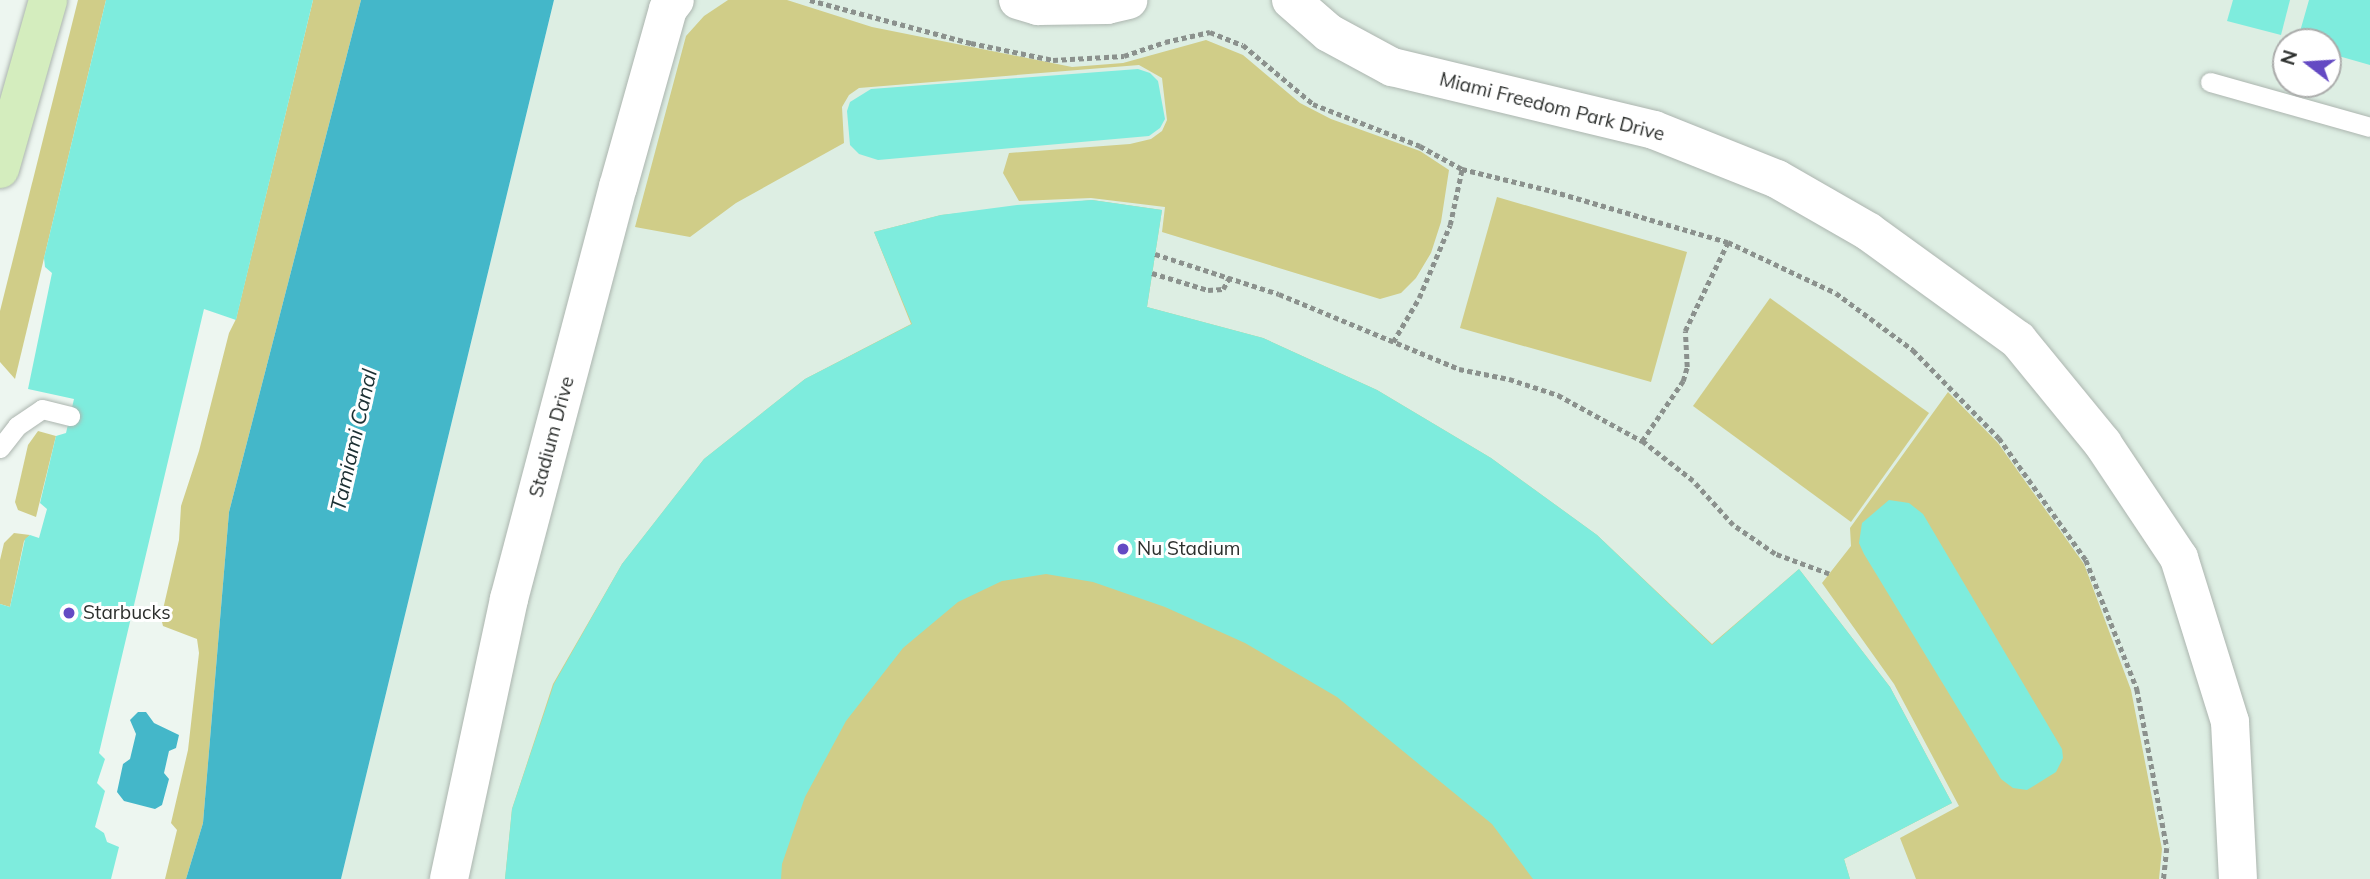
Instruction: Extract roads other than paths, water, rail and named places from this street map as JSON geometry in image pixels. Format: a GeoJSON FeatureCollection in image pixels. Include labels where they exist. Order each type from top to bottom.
{"type":"FeatureCollection","features":[{"type":"Feature","properties":{"kind":"main road"},"geometry":{"type":"LineString","coordinates":[[0,169],[48,0]]}},
{"type":"Feature","properties":{"kind":"street","name":"Stadium Drive"},"geometry":{"type":"LineString","coordinates":[[449,879],[509,599],[618,187],[668,9],[675,0]]}},
{"type":"Feature","properties":{"kind":"street"},"geometry":{"type":"LineString","coordinates":[[1018,0],[1038,6],[1107,5],[1128,0]]}},
{"type":"Feature","properties":{"kind":"street","name":"Miami Freedom Park Drive"},"geometry":{"type":"LineString","coordinates":[[1291,0],[1329,33],[1392,67],[1654,130],[1776,179],[1869,232],[2018,340],[2103,444],[2179,558],[2230,722],[2238,879]]}},
{"type":"Feature","properties":{"kind":"lane"},"geometry":{"type":"LineString","coordinates":[[2210,82],[2370,127]]}},
{"type":"Feature","properties":{"kind":"lane"},"geometry":{"type":"LineString","coordinates":[[0,448],[17,426],[51,402],[70,416]]}},
{"type":"Feature","properties":{"kind":"water","name":"Tamiami Canal"},"geometry":{"type":"Polygon","coordinates":[[[361,0],[554,0],[341,879],[186,879],[203,823],[229,512],[361,0]]]}},
{"type":"Feature","properties":{"kind":"water"},"geometry":{"type":"Polygon","coordinates":[[[138,712],[146,712],[154,723],[179,735],[176,748],[169,751],[164,773],[169,779],[162,805],[155,809],[124,801],[117,792],[123,764],[130,759],[136,734],[130,720],[138,712]]]}},
{"type":"Feature","properties":{"kind":"place","name":"Nu Stadium"},"geometry":{"type":"Point","coordinates":[1123,549]}},
{"type":"Feature","properties":{"kind":"place","name":"Starbucks"},"geometry":{"type":"Point","coordinates":[69,613]}}]}
